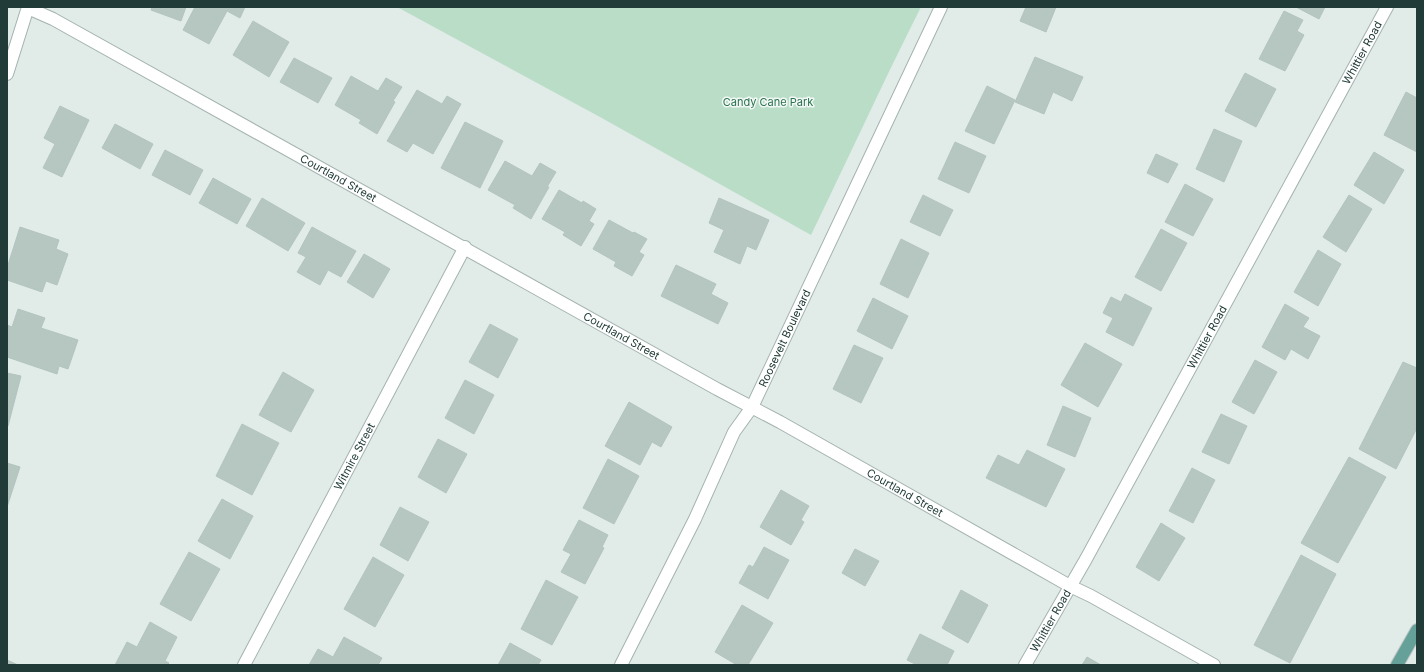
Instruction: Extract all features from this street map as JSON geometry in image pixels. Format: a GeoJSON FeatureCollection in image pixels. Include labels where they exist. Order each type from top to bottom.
{"type":"FeatureCollection","features":[{"type":"Feature","properties":{"kind":"main road"},"geometry":{"type":"LineString","coordinates":[[1397,665],[1417,630]]}},
{"type":"Feature","properties":{"kind":"street","name":"Courtland Street"},"geometry":{"type":"LineString","coordinates":[[28,7],[53,19],[465,247],[1214,665]]}},
{"type":"Feature","properties":{"kind":"street"},"geometry":{"type":"LineString","coordinates":[[7,74],[28,7]]}},
{"type":"Feature","properties":{"kind":"street","name":"Roosevelt Boulevard"},"geometry":{"type":"LineString","coordinates":[[621,665],[695,519],[734,432],[752,408],[941,7]]}},
{"type":"Feature","properties":{"kind":"street","name":"Whittier Road"},"geometry":{"type":"LineString","coordinates":[[1025,665],[1070,586],[1387,7]]}},
{"type":"Feature","properties":{"kind":"street","name":"Witmire Street"},"geometry":{"type":"LineString","coordinates":[[244,665],[465,247]]}},
{"type":"Feature","properties":{"kind":"green space","name":"Candy Cane Park"},"geometry":{"type":"Polygon","coordinates":[[[397,7],[921,7],[811,235],[600,117],[397,7]]]}},
{"type":"Feature","properties":{"kind":"building"},"geometry":{"type":"Polygon","coordinates":[[[152,7],[186,7],[181,21],[151,10],[152,7]]]}},
{"type":"Feature","properties":{"kind":"building"},"geometry":{"type":"Polygon","coordinates":[[[195,7],[221,7],[224,9],[224,7],[245,7],[240,18],[227,11],[209,44],[183,30],[195,7]]]}},
{"type":"Feature","properties":{"kind":"building"},"geometry":{"type":"Polygon","coordinates":[[[1026,7],[1056,7],[1046,32],[1020,21],[1026,7]]]}},
{"type":"Feature","properties":{"kind":"building"},"geometry":{"type":"Polygon","coordinates":[[[1296,7],[1325,7],[1319,19],[1296,7]]]}},
{"type":"Feature","properties":{"kind":"building"},"geometry":{"type":"Polygon","coordinates":[[[1284,11],[1303,20],[1297,31],[1304,35],[1285,71],[1259,59],[1284,11]]]}},
{"type":"Feature","properties":{"kind":"building"},"geometry":{"type":"Polygon","coordinates":[[[253,21],[289,42],[269,77],[233,55],[253,21]]]}},
{"type":"Feature","properties":{"kind":"building"},"geometry":{"type":"Polygon","coordinates":[[[1035,57],[1083,77],[1072,101],[1053,92],[1044,114],[1015,102],[1035,57]]]}},
{"type":"Feature","properties":{"kind":"building"},"geometry":{"type":"Polygon","coordinates":[[[294,58],[332,78],[318,103],[280,82],[294,58]]]}},
{"type":"Feature","properties":{"kind":"building"},"geometry":{"type":"Polygon","coordinates":[[[1245,73],[1276,89],[1256,127],[1225,111],[1245,73]]]}},
{"type":"Feature","properties":{"kind":"building"},"geometry":{"type":"Polygon","coordinates":[[[351,76],[378,91],[386,78],[402,87],[393,101],[395,102],[377,134],[359,123],[361,120],[335,105],[351,76]]]}},
{"type":"Feature","properties":{"kind":"building"},"geometry":{"type":"Polygon","coordinates":[[[987,86],[1015,100],[994,144],[965,131],[987,86]]]}},
{"type":"Feature","properties":{"kind":"building"},"geometry":{"type":"Polygon","coordinates":[[[417,90],[442,104],[447,96],[461,104],[433,154],[413,143],[407,152],[387,141],[417,90]]]}},
{"type":"Feature","properties":{"kind":"building"},"geometry":{"type":"Polygon","coordinates":[[[1406,92],[1417,98],[1417,152],[1384,135],[1406,92]]]}},
{"type":"Feature","properties":{"kind":"building"},"geometry":{"type":"Polygon","coordinates":[[[60,106],[89,120],[62,177],[43,168],[55,144],[44,138],[60,106]]]}},
{"type":"Feature","properties":{"kind":"building"},"geometry":{"type":"Polygon","coordinates":[[[465,122],[503,141],[480,188],[441,168],[465,122]]]}},
{"type":"Feature","properties":{"kind":"building"},"geometry":{"type":"Polygon","coordinates":[[[115,124],[153,144],[140,169],[102,148],[115,124]]]}},
{"type":"Feature","properties":{"kind":"building"},"geometry":{"type":"Polygon","coordinates":[[[1214,129],[1242,141],[1224,182],[1196,169],[1214,129]]]}},
{"type":"Feature","properties":{"kind":"building"},"geometry":{"type":"Polygon","coordinates":[[[955,142],[986,156],[969,193],[938,179],[955,142]]]}},
{"type":"Feature","properties":{"kind":"building"},"geometry":{"type":"Polygon","coordinates":[[[165,150],[203,170],[190,195],[152,175],[165,150]]]}},
{"type":"Feature","properties":{"kind":"building"},"geometry":{"type":"Polygon","coordinates":[[[1374,152],[1404,170],[1384,204],[1354,185],[1374,152]]]}},
{"type":"Feature","properties":{"kind":"building"},"geometry":{"type":"Polygon","coordinates":[[[1156,154],[1178,164],[1168,183],[1147,173],[1156,154]]]}},
{"type":"Feature","properties":{"kind":"building"},"geometry":{"type":"Polygon","coordinates":[[[505,161],[532,176],[540,163],[556,172],[531,219],[513,208],[515,205],[488,190],[505,161]]]}},
{"type":"Feature","properties":{"kind":"building"},"geometry":{"type":"Polygon","coordinates":[[[213,178],[251,199],[237,224],[199,203],[213,178]]]}},
{"type":"Feature","properties":{"kind":"building"},"geometry":{"type":"Polygon","coordinates":[[[1185,184],[1213,199],[1193,236],[1165,222],[1185,184]]]}},
{"type":"Feature","properties":{"kind":"building"},"geometry":{"type":"Polygon","coordinates":[[[559,190],[596,209],[589,221],[594,224],[581,246],[563,235],[565,232],[542,219],[559,190]]]}},
{"type":"Feature","properties":{"kind":"building"},"geometry":{"type":"Polygon","coordinates":[[[923,195],[953,210],[940,236],[910,222],[923,195]]]}},
{"type":"Feature","properties":{"kind":"building"},"geometry":{"type":"Polygon","coordinates":[[[1349,195],[1372,209],[1346,252],[1323,237],[1349,195]]]}},
{"type":"Feature","properties":{"kind":"building"},"geometry":{"type":"Polygon","coordinates":[[[262,198],[305,223],[288,251],[246,226],[262,198]]]}},
{"type":"Feature","properties":{"kind":"building"},"geometry":{"type":"Polygon","coordinates":[[[719,198],[769,220],[756,250],[747,246],[740,264],[714,252],[724,230],[709,223],[719,198]]]}},
{"type":"Feature","properties":{"kind":"building"},"geometry":{"type":"Polygon","coordinates":[[[609,220],[647,239],[639,252],[644,255],[632,276],[614,266],[616,262],[593,249],[609,220]]]}},
{"type":"Feature","properties":{"kind":"building"},"geometry":{"type":"Polygon","coordinates":[[[20,227],[59,240],[56,249],[68,254],[57,285],[46,281],[42,292],[7,280],[7,268],[20,227]]]}},
{"type":"Feature","properties":{"kind":"building"},"geometry":{"type":"Polygon","coordinates":[[[312,227],[356,251],[341,277],[328,270],[320,285],[297,272],[306,257],[298,253],[312,227]]]}},
{"type":"Feature","properties":{"kind":"building"},"geometry":{"type":"Polygon","coordinates":[[[1161,229],[1187,243],[1161,291],[1135,277],[1161,229]]]}},
{"type":"Feature","properties":{"kind":"building"},"geometry":{"type":"Polygon","coordinates":[[[901,239],[929,253],[908,298],[880,284],[901,239]]]}},
{"type":"Feature","properties":{"kind":"building"},"geometry":{"type":"Polygon","coordinates":[[[1318,250],[1341,264],[1318,306],[1294,292],[1318,250]]]}},
{"type":"Feature","properties":{"kind":"building"},"geometry":{"type":"Polygon","coordinates":[[[364,254],[390,269],[373,298],[347,282],[364,254]]]}},
{"type":"Feature","properties":{"kind":"building"},"geometry":{"type":"Polygon","coordinates":[[[676,265],[716,284],[711,294],[728,303],[718,324],[661,296],[676,265]]]}},
{"type":"Feature","properties":{"kind":"building"},"geometry":{"type":"Polygon","coordinates":[[[1125,294],[1152,308],[1133,346],[1106,332],[1113,318],[1103,313],[1111,297],[1121,302],[1125,294]]]}},
{"type":"Feature","properties":{"kind":"building"},"geometry":{"type":"Polygon","coordinates":[[[873,298],[908,316],[892,349],[857,331],[873,298]]]}},
{"type":"Feature","properties":{"kind":"building"},"geometry":{"type":"Polygon","coordinates":[[[1285,304],[1309,318],[1303,327],[1320,336],[1308,359],[1291,349],[1285,360],[1262,347],[1285,304]]]}},
{"type":"Feature","properties":{"kind":"building"},"geometry":{"type":"Polygon","coordinates":[[[18,309],[45,318],[41,328],[78,340],[68,369],[59,366],[57,374],[7,357],[7,325],[12,327],[18,309]]]}},
{"type":"Feature","properties":{"kind":"building"},"geometry":{"type":"Polygon","coordinates":[[[490,324],[518,339],[498,378],[469,362],[490,324]]]}},
{"type":"Feature","properties":{"kind":"building"},"geometry":{"type":"Polygon","coordinates":[[[1085,343],[1122,364],[1098,407],[1061,385],[1085,343]]]}},
{"type":"Feature","properties":{"kind":"building"},"geometry":{"type":"Polygon","coordinates":[[[854,345],[883,358],[861,403],[833,389],[854,345]]]}},
{"type":"Feature","properties":{"kind":"building"},"geometry":{"type":"Polygon","coordinates":[[[1255,360],[1277,372],[1254,414],[1232,402],[1255,360]]]}},
{"type":"Feature","properties":{"kind":"building"},"geometry":{"type":"Polygon","coordinates":[[[1403,362],[1417,368],[1417,428],[1396,469],[1359,449],[1403,362]]]}},
{"type":"Feature","properties":{"kind":"building"},"geometry":{"type":"Polygon","coordinates":[[[283,372],[314,390],[291,432],[259,415],[283,372]]]}},
{"type":"Feature","properties":{"kind":"building"},"geometry":{"type":"Polygon","coordinates":[[[7,373],[21,376],[8,426],[7,426],[7,373]]]}},
{"type":"Feature","properties":{"kind":"building"},"geometry":{"type":"Polygon","coordinates":[[[465,380],[494,395],[474,434],[445,418],[465,380]]]}},
{"type":"Feature","properties":{"kind":"building"},"geometry":{"type":"Polygon","coordinates":[[[629,402],[672,427],[661,447],[652,442],[640,465],[605,446],[629,402]]]}},
{"type":"Feature","properties":{"kind":"building"},"geometry":{"type":"Polygon","coordinates":[[[1063,406],[1091,418],[1075,457],[1047,445],[1063,406]]]}},
{"type":"Feature","properties":{"kind":"building"},"geometry":{"type":"Polygon","coordinates":[[[1221,414],[1247,426],[1229,464],[1202,452],[1221,414]]]}},
{"type":"Feature","properties":{"kind":"building"},"geometry":{"type":"Polygon","coordinates":[[[242,424],[279,443],[252,495],[216,476],[242,424]]]}},
{"type":"Feature","properties":{"kind":"building"},"geometry":{"type":"Polygon","coordinates":[[[438,439],[467,454],[446,493],[418,477],[438,439]]]}},
{"type":"Feature","properties":{"kind":"building"},"geometry":{"type":"Polygon","coordinates":[[[1027,450],[1065,469],[1046,507],[986,478],[998,455],[1019,465],[1027,450]]]}},
{"type":"Feature","properties":{"kind":"building"},"geometry":{"type":"Polygon","coordinates":[[[1349,457],[1386,477],[1338,563],[1301,543],[1349,457]]]}},
{"type":"Feature","properties":{"kind":"building"},"geometry":{"type":"Polygon","coordinates":[[[608,459],[639,476],[614,524],[583,508],[608,459]]]}},
{"type":"Feature","properties":{"kind":"building"},"geometry":{"type":"Polygon","coordinates":[[[7,463],[20,467],[7,507],[7,463]]]}},
{"type":"Feature","properties":{"kind":"building"},"geometry":{"type":"Polygon","coordinates":[[[1192,468],[1215,480],[1193,523],[1169,511],[1192,468]]]}},
{"type":"Feature","properties":{"kind":"building"},"geometry":{"type":"Polygon","coordinates":[[[781,490],[809,506],[801,520],[804,522],[791,545],[760,527],[781,490]]]}},
{"type":"Feature","properties":{"kind":"building"},"geometry":{"type":"Polygon","coordinates":[[[222,499],[253,516],[230,559],[198,541],[222,499]]]}},
{"type":"Feature","properties":{"kind":"building"},"geometry":{"type":"Polygon","coordinates":[[[400,507],[429,522],[408,561],[380,545],[400,507]]]}},
{"type":"Feature","properties":{"kind":"building"},"geometry":{"type":"Polygon","coordinates":[[[579,520],[608,535],[602,547],[604,548],[585,584],[561,572],[571,554],[563,550],[579,520]]]}},
{"type":"Feature","properties":{"kind":"building"},"geometry":{"type":"Polygon","coordinates":[[[1161,523],[1185,538],[1159,581],[1136,567],[1161,523]]]}},
{"type":"Feature","properties":{"kind":"building"},"geometry":{"type":"Polygon","coordinates":[[[764,547],[789,560],[768,599],[739,583],[749,565],[753,567],[764,547]]]}},
{"type":"Feature","properties":{"kind":"building"},"geometry":{"type":"Polygon","coordinates":[[[855,549],[879,561],[865,586],[842,573],[855,549]]]}},
{"type":"Feature","properties":{"kind":"building"},"geometry":{"type":"Polygon","coordinates":[[[189,552],[220,569],[191,621],[160,604],[189,552]]]}},
{"type":"Feature","properties":{"kind":"building"},"geometry":{"type":"Polygon","coordinates":[[[1301,555],[1336,574],[1290,663],[1254,645],[1301,555]]]}},
{"type":"Feature","properties":{"kind":"building"},"geometry":{"type":"Polygon","coordinates":[[[373,557],[404,575],[375,627],[344,609],[373,557]]]}},
{"type":"Feature","properties":{"kind":"building"},"geometry":{"type":"Polygon","coordinates":[[[546,580],[578,597],[552,645],[521,629],[546,580]]]}},
{"type":"Feature","properties":{"kind":"building"},"geometry":{"type":"Polygon","coordinates":[[[961,590],[988,605],[968,643],[942,628],[961,590]]]}},
{"type":"Feature","properties":{"kind":"building"},"geometry":{"type":"Polygon","coordinates":[[[742,605],[773,623],[748,665],[737,665],[715,652],[742,605]]]}},
{"type":"Feature","properties":{"kind":"building"},"geometry":{"type":"Polygon","coordinates":[[[150,622],[177,637],[165,661],[169,663],[167,665],[115,665],[127,642],[137,647],[150,622]]]}},
{"type":"Feature","properties":{"kind":"building"},"geometry":{"type":"Polygon","coordinates":[[[920,634],[954,651],[947,665],[914,665],[915,664],[907,660],[920,634]]]}},
{"type":"Feature","properties":{"kind":"building"},"geometry":{"type":"Polygon","coordinates":[[[344,637],[382,658],[378,665],[309,665],[318,649],[333,657],[344,637]]]}},
{"type":"Feature","properties":{"kind":"building"},"geometry":{"type":"Polygon","coordinates":[[[510,643],[541,660],[538,665],[498,665],[510,643]]]}},
{"type":"Feature","properties":{"kind":"building"},"geometry":{"type":"Polygon","coordinates":[[[1087,657],[1101,665],[1082,665],[1087,657]]]}},
{"type":"Feature","properties":{"kind":"building"},"geometry":{"type":"Polygon","coordinates":[[[7,660],[18,665],[7,665],[7,660]]]}}]}
